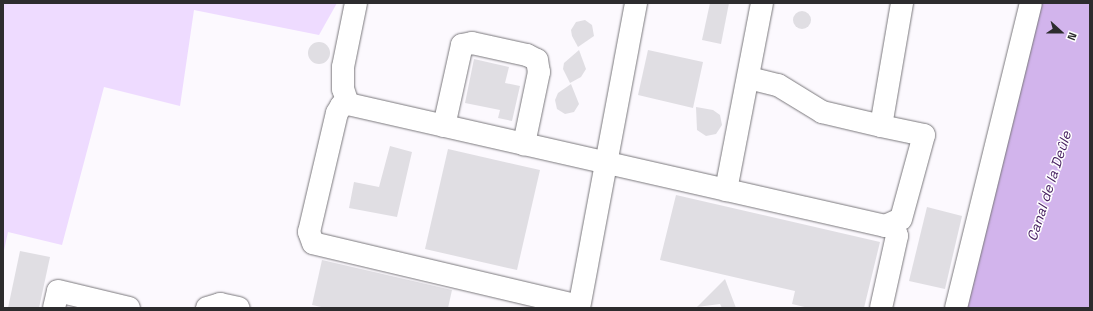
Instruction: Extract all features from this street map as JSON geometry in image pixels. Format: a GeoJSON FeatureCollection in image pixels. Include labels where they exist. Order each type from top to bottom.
{"type":"FeatureCollection","features":[{"type":"Feature","properties":{"kind":"lane"},"geometry":{"type":"LineString","coordinates":[[348,104],[343,89],[343,67],[356,3]]}},
{"type":"Feature","properties":{"kind":"lane"},"geometry":{"type":"LineString","coordinates":[[636,3],[605,163],[579,307],[313,243],[309,232],[335,121],[341,106],[348,104],[605,163],[885,226],[893,224],[901,218],[924,135],[822,112],[778,85],[749,78]]}},
{"type":"Feature","properties":{"kind":"lane"},"geometry":{"type":"LineString","coordinates":[[726,190],[749,78],[762,3]]}},
{"type":"Feature","properties":{"kind":"lane"},"geometry":{"type":"LineString","coordinates":[[881,126],[902,3]]}},
{"type":"Feature","properties":{"kind":"lane"},"geometry":{"type":"LineString","coordinates":[[956,308],[1031,3]]}},
{"type":"Feature","properties":{"kind":"lane"},"geometry":{"type":"LineString","coordinates":[[444,126],[462,45],[472,43],[527,55],[538,60],[539,72],[524,144]]}},
{"type":"Feature","properties":{"kind":"lane"},"geometry":{"type":"LineString","coordinates":[[881,308],[897,236],[893,224]]}},
{"type":"Feature","properties":{"kind":"lane"},"geometry":{"type":"LineString","coordinates":[[54,308],[58,291],[129,308]]}},
{"type":"Feature","properties":{"kind":"lane"},"geometry":{"type":"LineString","coordinates":[[207,308],[220,304],[239,308]]}},
{"type":"Feature","properties":{"kind":"shaded area"},"geometry":{"type":"Polygon","coordinates":[[[3,3],[337,3],[319,35],[194,10],[180,106],[104,87],[62,245],[8,232],[3,255],[3,3]]]}},
{"type":"Feature","properties":{"kind":"water","name":"Canal de la Deûle"},"geometry":{"type":"Polygon","coordinates":[[[1041,3],[1090,3],[1090,308],[965,308],[1041,3]]]}},
{"type":"Feature","properties":{"kind":"building"},"geometry":{"type":"Polygon","coordinates":[[[710,3],[729,3],[721,44],[702,40],[710,3]]]}},
{"type":"Feature","properties":{"kind":"building"},"geometry":{"type":"Polygon","coordinates":[[[798,11],[806,11],[811,16],[809,27],[806,29],[798,29],[793,24],[793,16],[798,11]]]}},
{"type":"Feature","properties":{"kind":"building"},"geometry":{"type":"Polygon","coordinates":[[[585,20],[592,25],[594,36],[578,47],[572,36],[571,30],[576,22],[585,20]]]}},
{"type":"Feature","properties":{"kind":"building"},"geometry":{"type":"Polygon","coordinates":[[[319,42],[327,45],[330,53],[327,61],[319,64],[311,61],[308,53],[311,45],[319,42]]]}},
{"type":"Feature","properties":{"kind":"building"},"geometry":{"type":"Polygon","coordinates":[[[579,50],[586,69],[581,77],[570,83],[563,69],[564,63],[579,50]]]}},
{"type":"Feature","properties":{"kind":"building"},"geometry":{"type":"Polygon","coordinates":[[[648,50],[703,62],[693,108],[638,95],[648,50]]]}},
{"type":"Feature","properties":{"kind":"building"},"geometry":{"type":"Polygon","coordinates":[[[474,59],[509,67],[505,83],[520,86],[512,121],[498,118],[500,110],[465,103],[474,59]]]}},
{"type":"Feature","properties":{"kind":"building"},"geometry":{"type":"Polygon","coordinates":[[[571,84],[579,104],[574,112],[565,114],[557,109],[555,100],[558,93],[571,84]]]}},
{"type":"Feature","properties":{"kind":"building"},"geometry":{"type":"Polygon","coordinates":[[[696,107],[713,110],[720,115],[722,125],[716,134],[706,136],[697,130],[696,107]]]}},
{"type":"Feature","properties":{"kind":"building"},"geometry":{"type":"Polygon","coordinates":[[[390,146],[412,152],[397,217],[349,208],[354,182],[379,187],[390,146]]]}},
{"type":"Feature","properties":{"kind":"building"},"geometry":{"type":"Polygon","coordinates":[[[448,149],[540,170],[517,270],[425,249],[448,149]]]}},
{"type":"Feature","properties":{"kind":"building"},"geometry":{"type":"Polygon","coordinates":[[[676,195],[880,242],[864,308],[809,308],[792,304],[795,291],[660,260],[676,195]]]}},
{"type":"Feature","properties":{"kind":"building"},"geometry":{"type":"Polygon","coordinates":[[[927,207],[962,216],[945,289],[909,281],[927,207]]]}},
{"type":"Feature","properties":{"kind":"building"},"geometry":{"type":"Polygon","coordinates":[[[20,251],[50,257],[39,308],[8,308],[20,251]]]}},
{"type":"Feature","properties":{"kind":"building"},"geometry":{"type":"Polygon","coordinates":[[[322,260],[452,290],[448,308],[326,308],[312,305],[322,260]]]}},
{"type":"Feature","properties":{"kind":"building"},"geometry":{"type":"Polygon","coordinates":[[[725,279],[736,308],[722,308],[720,304],[697,307],[725,279]]]}}]}
